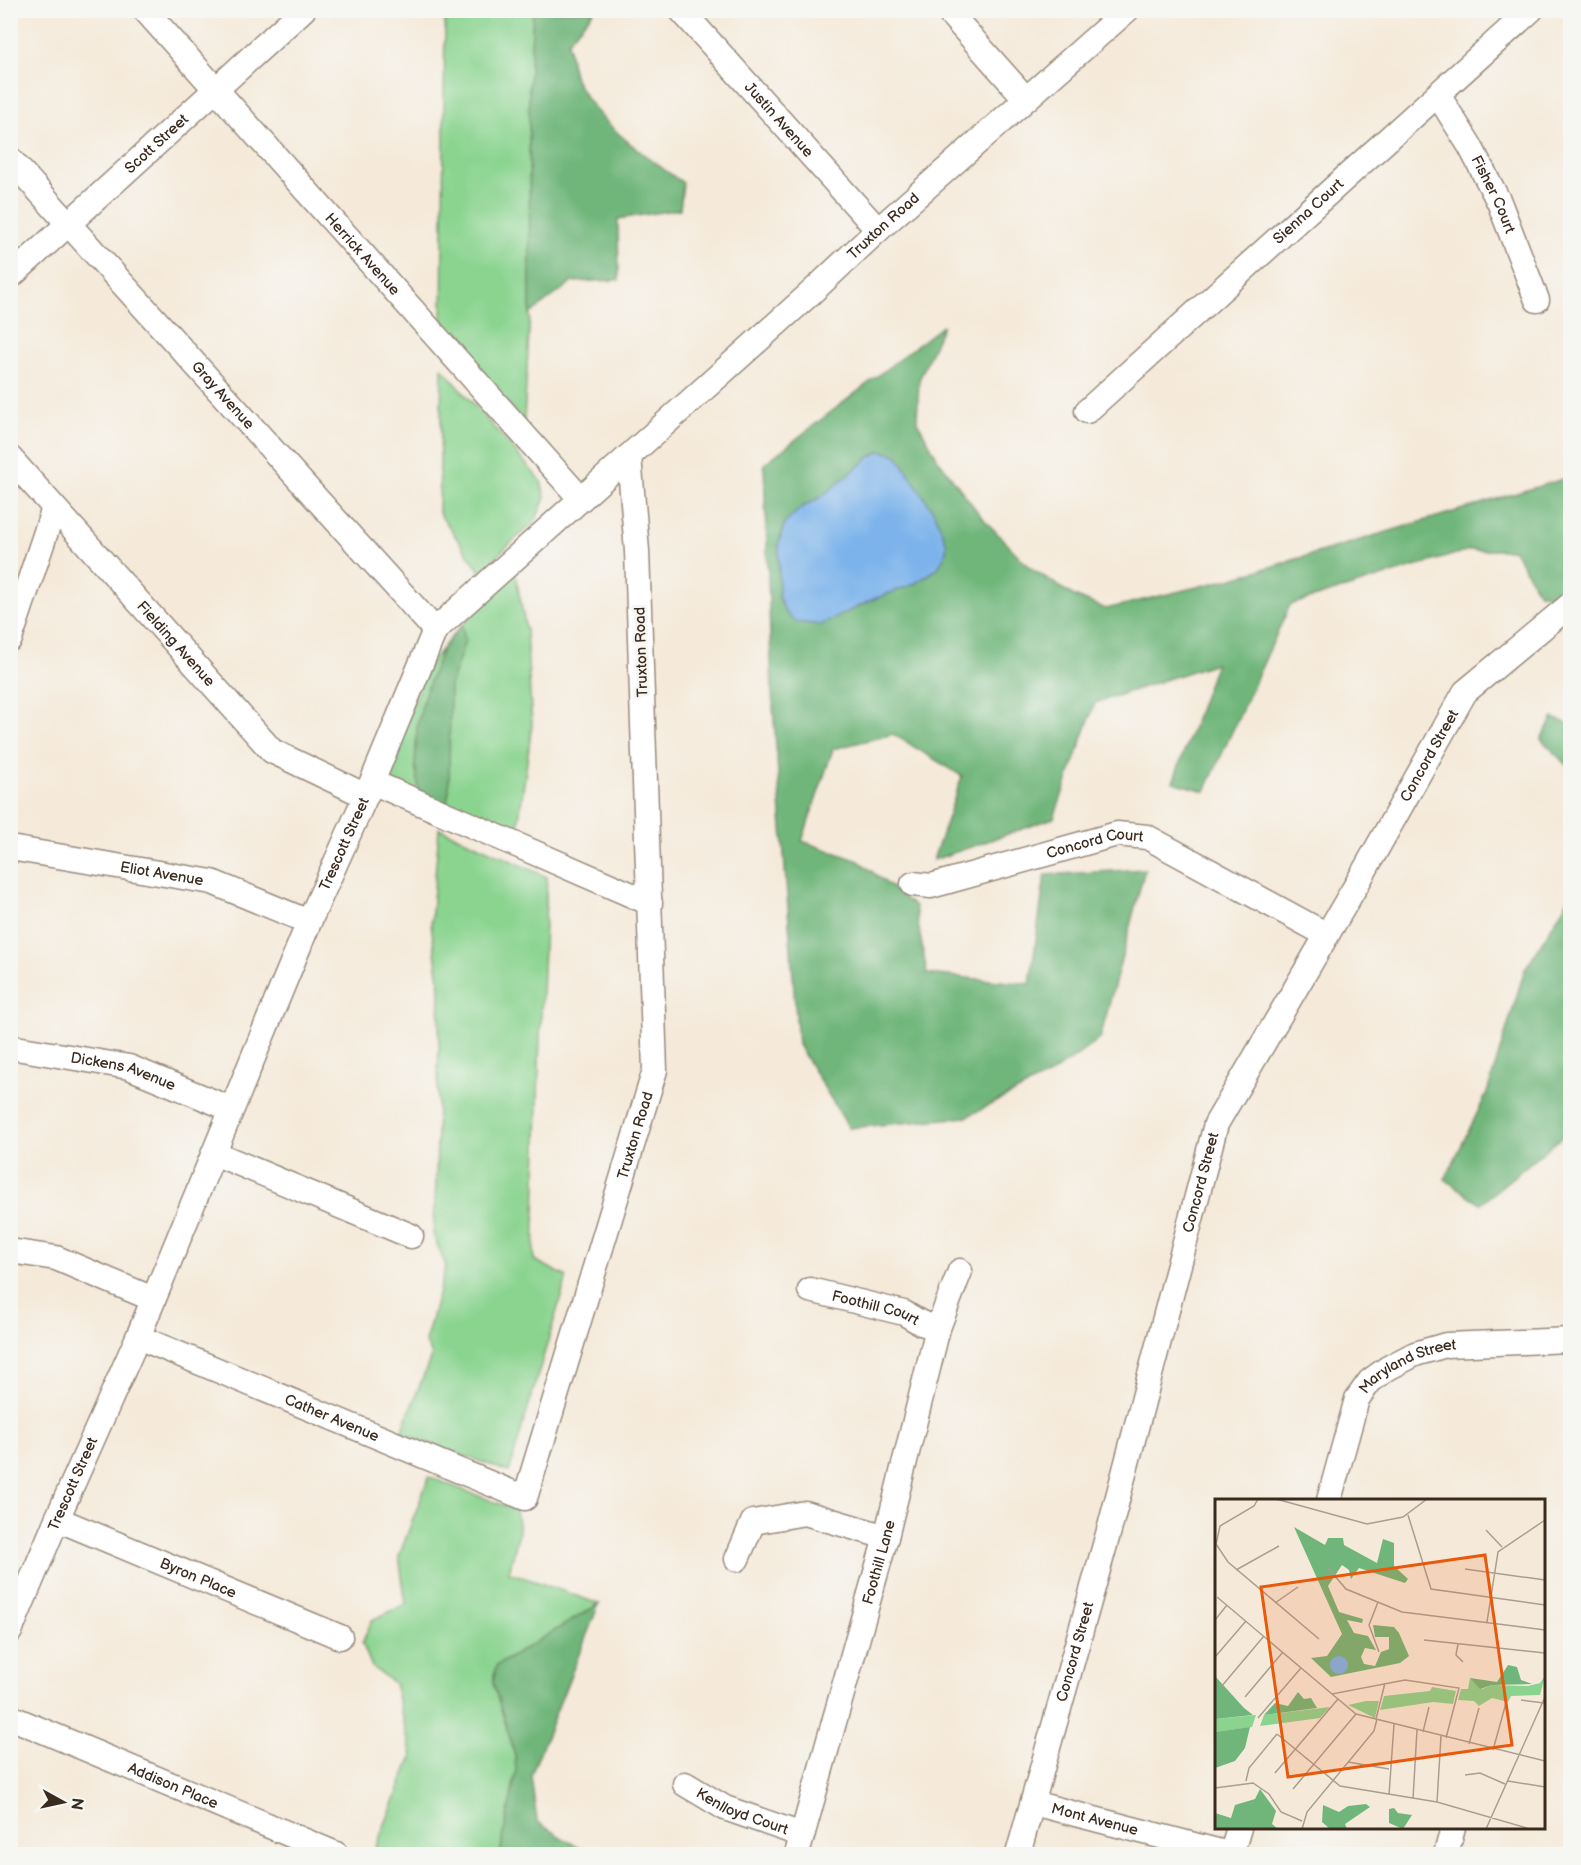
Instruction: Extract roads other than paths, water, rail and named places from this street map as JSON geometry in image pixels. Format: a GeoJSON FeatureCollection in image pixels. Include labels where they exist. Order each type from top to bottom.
{"type":"FeatureCollection","features":[{"type":"Feature","properties":{"kind":"street","name":"Herrick Avenue"},"geometry":{"type":"LineString","coordinates":[[145,10],[581,499]]}},
{"type":"Feature","properties":{"kind":"street","name":"Scott Street"},"geometry":{"type":"LineString","coordinates":[[10,277],[303,10]]}},
{"type":"Feature","properties":{"kind":"street","name":"Justin Avenue"},"geometry":{"type":"LineString","coordinates":[[681,10],[878,230]]}},
{"type":"Feature","properties":{"kind":"street"},"geometry":{"type":"LineString","coordinates":[[947,10],[1026,99]]}},
{"type":"Feature","properties":{"kind":"street","name":"Truxton Road"},"geometry":{"type":"LineString","coordinates":[[525,1498],[655,1070],[637,551],[629,456],[878,230],[1127,10]]}},
{"type":"Feature","properties":{"kind":"street","name":"Sienna Court"},"geometry":{"type":"LineString","coordinates":[[1087,411],[1531,10]]}},
{"type":"Feature","properties":{"kind":"street","name":"Fisher Court"},"geometry":{"type":"LineString","coordinates":[[1438,95],[1470,146],[1499,202],[1537,300]]}},
{"type":"Feature","properties":{"kind":"street","name":"Gray Avenue"},"geometry":{"type":"LineString","coordinates":[[10,159],[435,630]]}},
{"type":"Feature","properties":{"kind":"street","name":"Trescott Street"},"geometry":{"type":"LineString","coordinates":[[10,1630],[138,1337],[309,922],[369,789],[435,630],[629,456]]}},
{"type":"Feature","properties":{"kind":"street","name":"Fielding Avenue"},"geometry":{"type":"LineString","coordinates":[[10,458],[272,750],[650,903]]}},
{"type":"Feature","properties":{"kind":"street"},"geometry":{"type":"LineString","coordinates":[[10,639],[54,508]]}},
{"type":"Feature","properties":{"kind":"street","name":"Concord Street"},"geometry":{"type":"LineString","coordinates":[[1018,1854],[1110,1527],[1216,1124],[1328,935],[1466,692],[1570,605]]}},
{"type":"Feature","properties":{"kind":"street","name":"Concord Court"},"geometry":{"type":"LineString","coordinates":[[913,884],[931,886],[1117,834],[1147,837],[1328,935]]}},
{"type":"Feature","properties":{"kind":"street","name":"Eliot Avenue"},"geometry":{"type":"LineString","coordinates":[[10,848],[212,882],[309,922]]}},
{"type":"Feature","properties":{"kind":"street","name":"Dickens Avenue"},"geometry":{"type":"LineString","coordinates":[[10,1047],[129,1067],[231,1109]]}},
{"type":"Feature","properties":{"kind":"street"},"geometry":{"type":"LineString","coordinates":[[214,1153],[411,1236]]}},
{"type":"Feature","properties":{"kind":"street"},"geometry":{"type":"LineString","coordinates":[[10,1251],[56,1258],[153,1299]]}},
{"type":"Feature","properties":{"kind":"street","name":"Foothill Lane"},"geometry":{"type":"LineString","coordinates":[[799,1845],[886,1537],[938,1328],[960,1271]]}},
{"type":"Feature","properties":{"kind":"street","name":"Foothill Court"},"geometry":{"type":"LineString","coordinates":[[810,1290],[904,1313],[921,1323],[938,1328]]}},
{"type":"Feature","properties":{"kind":"street","name":"Cather Avenue"},"geometry":{"type":"LineString","coordinates":[[138,1337],[525,1498]]}},
{"type":"Feature","properties":{"kind":"street","name":"Maryland Street"},"geometry":{"type":"LineString","coordinates":[[1329,1499],[1357,1399],[1370,1381],[1388,1368],[1414,1354],[1446,1346],[1570,1340]]}},
{"type":"Feature","properties":{"kind":"street"},"geometry":{"type":"LineString","coordinates":[[737,1559],[753,1522],[805,1513],[886,1537]]}},
{"type":"Feature","properties":{"kind":"street","name":"Byron Place"},"geometry":{"type":"LineString","coordinates":[[57,1519],[340,1637]]}},
{"type":"Feature","properties":{"kind":"street","name":"Addison Place"},"geometry":{"type":"LineString","coordinates":[[10,1717],[336,1854]]}},
{"type":"Feature","properties":{"kind":"street","name":"Kenlloyd Court"},"geometry":{"type":"LineString","coordinates":[[685,1784],[725,1808],[799,1845]]}},
{"type":"Feature","properties":{"kind":"street","name":"Mont Avenue"},"geometry":{"type":"LineString","coordinates":[[1033,1803],[1230,1854]]}},
{"type":"Feature","properties":{"kind":"street"},"geometry":{"type":"LineString","coordinates":[[1230,1854],[1238,1829]]}},
{"type":"Feature","properties":{"kind":"street"},"geometry":{"type":"LineString","coordinates":[[1446,1854],[1452,1829]]}},
{"type":"Feature","properties":{"kind":"water"},"geometry":{"type":"Polygon","coordinates":[[[880,451],[897,455],[935,514],[947,544],[945,555],[937,569],[914,584],[874,599],[820,625],[796,622],[785,612],[779,597],[779,543],[785,523],[802,507],[821,497],[880,451]]]}}]}
